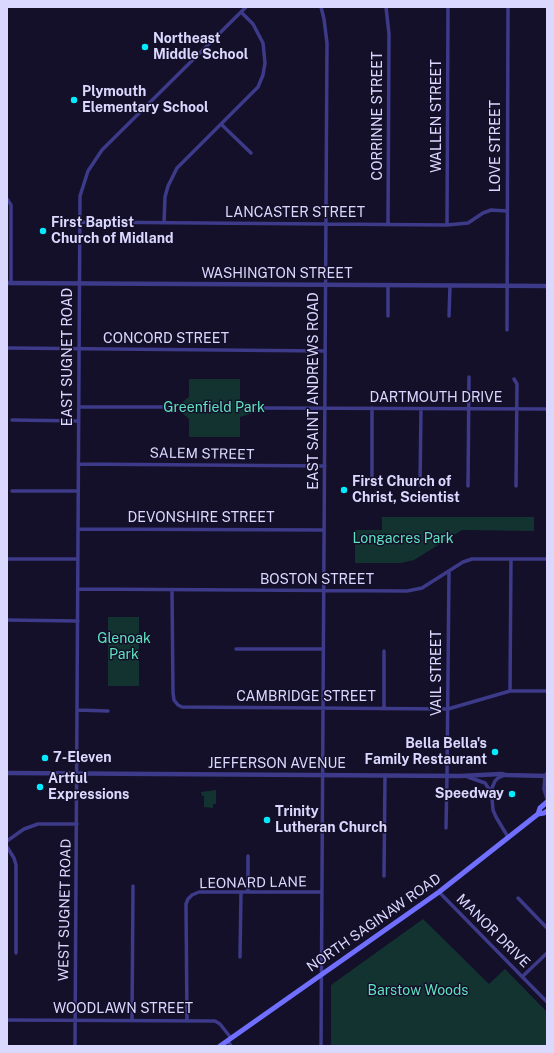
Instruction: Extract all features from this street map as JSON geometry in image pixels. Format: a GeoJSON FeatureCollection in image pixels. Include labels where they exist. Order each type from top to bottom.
{"type":"FeatureCollection","features":[{"type":"Feature","properties":{"kind":"main road","name":"NORTH SAGINAW ROAD"},"geometry":{"type":"LineString","coordinates":[[538,814],[540,808],[547,801]]}},
{"type":"Feature","properties":{"kind":"main road","name":"NORTH SAGINAW ROAD"},"geometry":{"type":"LineString","coordinates":[[220,1046],[439,892],[538,814],[547,811]]}},
{"type":"Feature","properties":{"kind":"street","name":"EAST SUGNET ROAD"},"geometry":{"type":"LineString","coordinates":[[77,773],[80,196],[88,171],[96,157],[132,119],[246,7]]}},
{"type":"Feature","properties":{"kind":"street","name":"EAST SAINT ANDREWS ROAD"},"geometry":{"type":"LineString","coordinates":[[321,7],[327,43],[321,1046]]}},
{"type":"Feature","properties":{"kind":"street","name":"CORRINNE STREET"},"geometry":{"type":"LineString","coordinates":[[386,7],[389,34],[388,224]]}},
{"type":"Feature","properties":{"kind":"street","name":"WALLEN STREET"},"geometry":{"type":"LineString","coordinates":[[447,225],[448,7]]}},
{"type":"Feature","properties":{"kind":"street","name":"LOVE STREET"},"geometry":{"type":"LineString","coordinates":[[507,330],[508,7]]}},
{"type":"Feature","properties":{"kind":"street"},"geometry":{"type":"LineString","coordinates":[[164,223],[165,197],[172,177],[184,160],[258,87],[263,75],[265,63],[263,43],[253,24],[241,12]]}},
{"type":"Feature","properties":{"kind":"street"},"geometry":{"type":"LineString","coordinates":[[221,124],[251,153]]}},
{"type":"Feature","properties":{"kind":"street"},"geometry":{"type":"LineString","coordinates":[[7,199],[11,205],[9,283]]}},
{"type":"Feature","properties":{"kind":"street","name":"LANCASTER STREET"},"geometry":{"type":"LineString","coordinates":[[80,222],[447,225],[468,223],[483,213],[491,210],[507,211]]}},
{"type":"Feature","properties":{"kind":"street","name":"WASHINGTON STREET"},"geometry":{"type":"LineString","coordinates":[[9,283],[547,286]]}},
{"type":"Feature","properties":{"kind":"street"},"geometry":{"type":"LineString","coordinates":[[388,286],[388,316]]}},
{"type":"Feature","properties":{"kind":"street"},"geometry":{"type":"LineString","coordinates":[[449,316],[450,286]]}},
{"type":"Feature","properties":{"kind":"street","name":"CONCORD STREET"},"geometry":{"type":"LineString","coordinates":[[7,348],[325,351]]}},
{"type":"Feature","properties":{"kind":"street"},"geometry":{"type":"LineString","coordinates":[[468,486],[469,378]]}},
{"type":"Feature","properties":{"kind":"street"},"geometry":{"type":"LineString","coordinates":[[514,379],[516,384],[517,410],[516,486]]}},
{"type":"Feature","properties":{"kind":"street"},"geometry":{"type":"LineString","coordinates":[[79,407],[172,407]]}},
{"type":"Feature","properties":{"kind":"street","name":"DARTMOUTH DRIVE"},"geometry":{"type":"LineString","coordinates":[[262,408],[547,409]]}},
{"type":"Feature","properties":{"kind":"street"},"geometry":{"type":"LineString","coordinates":[[372,408],[372,484]]}},
{"type":"Feature","properties":{"kind":"street"},"geometry":{"type":"LineString","coordinates":[[420,485],[421,409]]}},
{"type":"Feature","properties":{"kind":"street"},"geometry":{"type":"LineString","coordinates":[[12,420],[79,421]]}},
{"type":"Feature","properties":{"kind":"street","name":"SALEM STREET"},"geometry":{"type":"LineString","coordinates":[[78,464],[324,466]]}},
{"type":"Feature","properties":{"kind":"street"},"geometry":{"type":"LineString","coordinates":[[12,491],[78,491]]}},
{"type":"Feature","properties":{"kind":"street","name":"DEVONSHIRE STREET"},"geometry":{"type":"LineString","coordinates":[[78,529],[324,530]]}},
{"type":"Feature","properties":{"kind":"street"},"geometry":{"type":"LineString","coordinates":[[7,559],[78,559]]}},
{"type":"Feature","properties":{"kind":"street","name":"BOSTON STREET"},"geometry":{"type":"LineString","coordinates":[[78,589],[407,591],[422,588],[463,562],[472,559],[547,559]]}},
{"type":"Feature","properties":{"kind":"street"},"geometry":{"type":"LineString","coordinates":[[510,691],[511,559]]}},
{"type":"Feature","properties":{"kind":"street","name":"VAIL STREET"},"geometry":{"type":"LineString","coordinates":[[446,828],[449,571]]}},
{"type":"Feature","properties":{"kind":"street","name":"CAMBRIDGE STREET"},"geometry":{"type":"LineString","coordinates":[[172,590],[173,693],[174,700],[182,707],[448,709],[510,691],[547,691]]}},
{"type":"Feature","properties":{"kind":"street"},"geometry":{"type":"LineString","coordinates":[[7,620],[78,621]]}},
{"type":"Feature","properties":{"kind":"street"},"geometry":{"type":"LineString","coordinates":[[236,649],[323,650]]}},
{"type":"Feature","properties":{"kind":"street"},"geometry":{"type":"LineString","coordinates":[[384,651],[384,708]]}},
{"type":"Feature","properties":{"kind":"street"},"geometry":{"type":"LineString","coordinates":[[78,710],[108,711]]}},
{"type":"Feature","properties":{"kind":"street","name":"JEFFERSON AVENUE"},"geometry":{"type":"LineString","coordinates":[[7,773],[385,776],[460,776],[484,774],[546,775]]}},
{"type":"Feature","properties":{"kind":"street","name":"WEST SUGNET ROAD"},"geometry":{"type":"LineString","coordinates":[[75,1046],[77,773]]}},
{"type":"Feature","properties":{"kind":"street"},"geometry":{"type":"LineString","coordinates":[[506,775],[495,781],[492,788],[492,798],[493,810],[508,837]]}},
{"type":"Feature","properties":{"kind":"street"},"geometry":{"type":"LineString","coordinates":[[546,775],[544,789],[547,801]]}},
{"type":"Feature","properties":{"kind":"street"},"geometry":{"type":"LineString","coordinates":[[384,876],[385,776]]}},
{"type":"Feature","properties":{"kind":"street"},"geometry":{"type":"LineString","coordinates":[[460,776],[479,780],[485,783],[489,788],[492,798]]}},
{"type":"Feature","properties":{"kind":"street"},"geometry":{"type":"LineString","coordinates":[[7,841],[24,829],[38,824],[77,824]]}},
{"type":"Feature","properties":{"kind":"street"},"geometry":{"type":"LineString","coordinates":[[7,847],[14,858],[16,865],[16,953]]}},
{"type":"Feature","properties":{"kind":"street"},"geometry":{"type":"LineString","coordinates":[[248,856],[248,892]]}},
{"type":"Feature","properties":{"kind":"street"},"geometry":{"type":"LineString","coordinates":[[132,1020],[133,886]]}},
{"type":"Feature","properties":{"kind":"street","name":"LEONARD LANE"},"geometry":{"type":"LineString","coordinates":[[187,1021],[186,904],[188,899],[200,892],[322,892]]}},
{"type":"Feature","properties":{"kind":"street"},"geometry":{"type":"LineString","coordinates":[[240,957],[241,892]]}},
{"type":"Feature","properties":{"kind":"street","name":"MANOR DRIVE"},"geometry":{"type":"LineString","coordinates":[[439,892],[547,1002]]}},
{"type":"Feature","properties":{"kind":"street"},"geometry":{"type":"LineString","coordinates":[[518,898],[547,928]]}},
{"type":"Feature","properties":{"kind":"street"},"geometry":{"type":"LineString","coordinates":[[522,977],[547,953]]}},
{"type":"Feature","properties":{"kind":"street","name":"WOODLAWN STREET"},"geometry":{"type":"LineString","coordinates":[[7,1020],[218,1022],[230,1040],[231,1046]]}},
{"type":"Feature","properties":{"kind":"green space","name":"Greenfield Park"},"geometry":{"type":"Polygon","coordinates":[[[189,379],[240,379],[240,400],[256,405],[256,412],[240,417],[240,437],[189,437],[189,419],[181,412],[181,403],[189,397],[189,379]]]}},
{"type":"Feature","properties":{"kind":"green space","name":"Longacres Park"},"geometry":{"type":"Polygon","coordinates":[[[382,517],[534,517],[534,531],[462,530],[414,560],[401,563],[355,563],[355,530],[382,530],[382,517]]]}},
{"type":"Feature","properties":{"kind":"green space","name":"Glenoak Park"},"geometry":{"type":"Polygon","coordinates":[[[108,617],[139,617],[139,686],[108,686],[108,617]]]}},
{"type":"Feature","properties":{"kind":"green space"},"geometry":{"type":"Polygon","coordinates":[[[216,790],[216,804],[213,804],[213,808],[204,807],[204,796],[202,796],[201,792],[216,790]]]}},
{"type":"Feature","properties":{"kind":"green space","name":"Barstow Woods"},"geometry":{"type":"Polygon","coordinates":[[[423,919],[489,984],[505,969],[547,1012],[547,1046],[331,1046],[331,985],[423,919]]]}},
{"type":"Feature","properties":{"kind":"place","name":"Northeast Middle School"},"geometry":{"type":"Point","coordinates":[145,47]}},
{"type":"Feature","properties":{"kind":"place","name":"Plymouth Elementary School"},"geometry":{"type":"Point","coordinates":[74,100]}},
{"type":"Feature","properties":{"kind":"place","name":"First Baptist Church of Midland"},"geometry":{"type":"Point","coordinates":[43,231]}},
{"type":"Feature","properties":{"kind":"place","name":"First Church of Christ, Scientist"},"geometry":{"type":"Point","coordinates":[344,490]}},
{"type":"Feature","properties":{"kind":"place","name":"Bella Bella's Family Restaurant"},"geometry":{"type":"Point","coordinates":[495,752]}},
{"type":"Feature","properties":{"kind":"place","name":"7-Eleven"},"geometry":{"type":"Point","coordinates":[45,758]}},
{"type":"Feature","properties":{"kind":"place","name":"Artful Expressions"},"geometry":{"type":"Point","coordinates":[40,787]}},
{"type":"Feature","properties":{"kind":"place","name":"Speedway"},"geometry":{"type":"Point","coordinates":[512,794]}},
{"type":"Feature","properties":{"kind":"place","name":"Trinity Lutheran Church"},"geometry":{"type":"Point","coordinates":[267,820]}}]}
